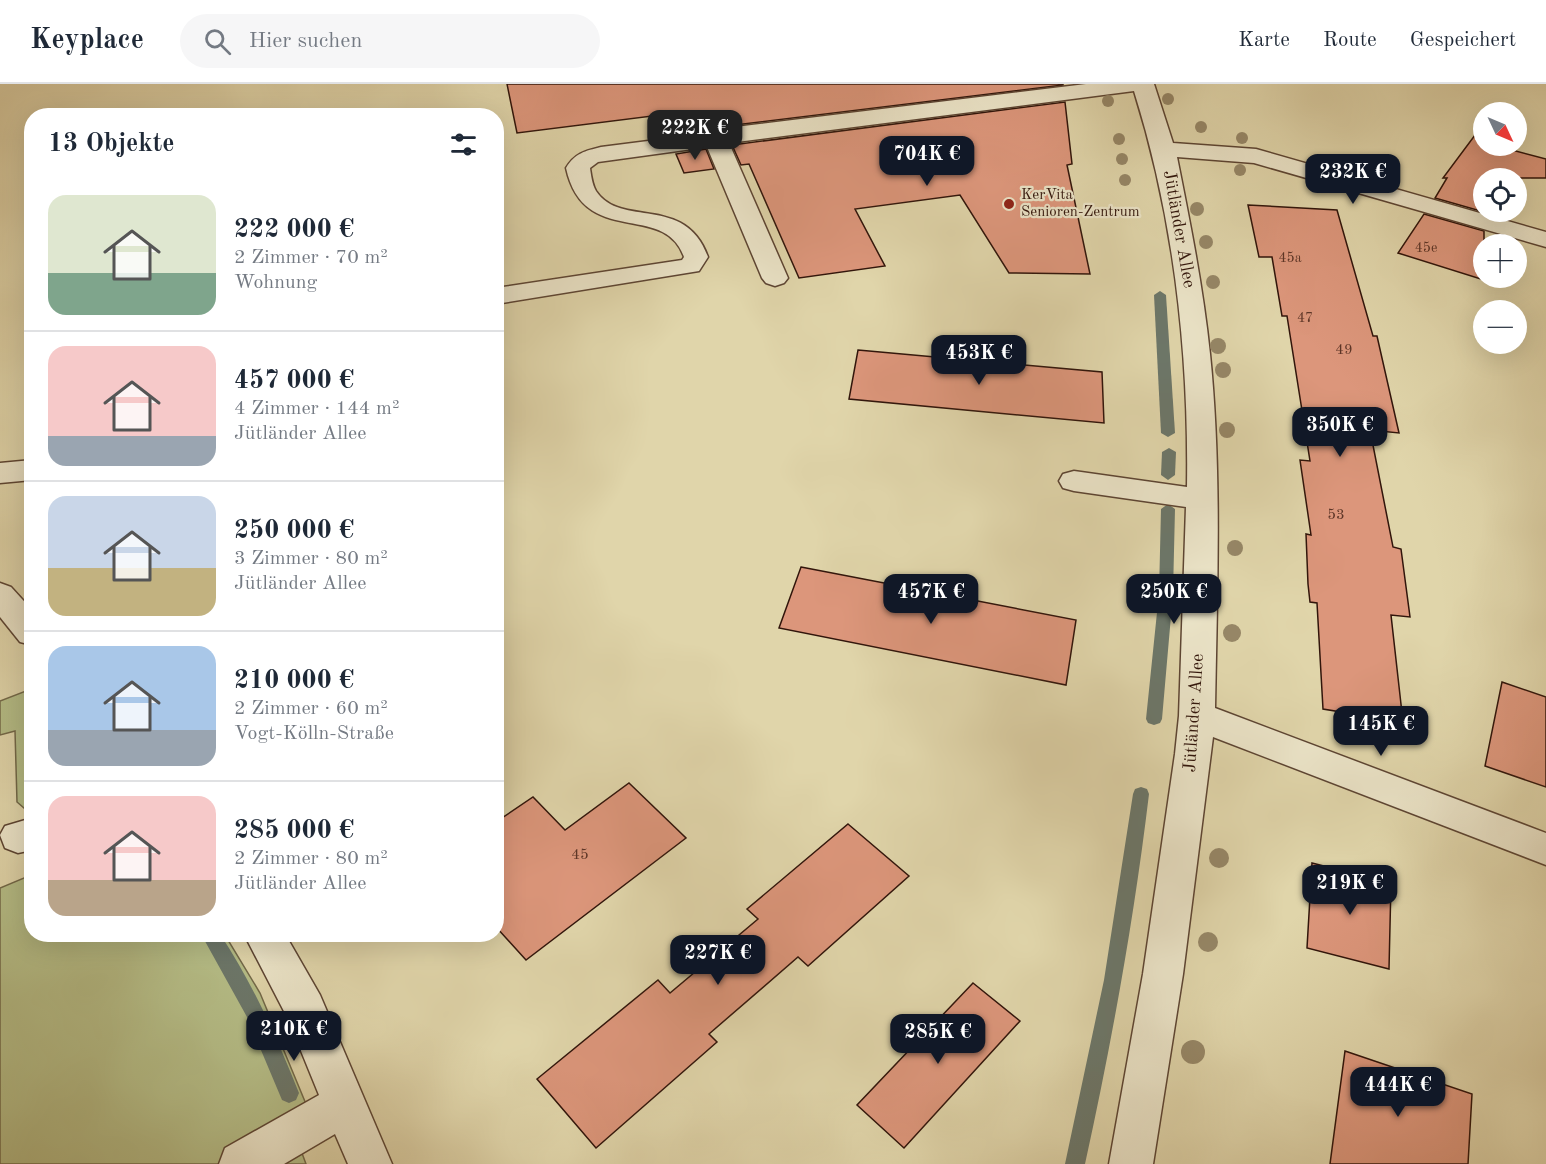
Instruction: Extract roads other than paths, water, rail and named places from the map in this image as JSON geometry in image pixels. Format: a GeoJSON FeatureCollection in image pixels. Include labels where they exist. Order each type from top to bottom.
{"type":"FeatureCollection","features":[{"type":"Feature","properties":{"kind":"street"},"geometry":{"type":"LineString","coordinates":[[504,295],[690,266],[696,257],[689,240],[681,232],[667,225],[599,206],[586,194],[578,168],[580,162],[589,157],[757,131],[1137,84]]}},
{"type":"Feature","properties":{"kind":"street","name":"Jütländer Allee"},"geometry":{"type":"LineString","coordinates":[[1131,1164],[1163,974],[1197,716],[1202,445],[1192,312],[1164,149],[1143,84]]}},
{"type":"Feature","properties":{"kind":"street"},"geometry":{"type":"LineString","coordinates":[[721,138],[717,143],[775,278]]}},
{"type":"Feature","properties":{"kind":"street"},"geometry":{"type":"LineString","coordinates":[[1164,149],[1256,156],[1546,240]]}},
{"type":"Feature","properties":{"kind":"street"},"geometry":{"type":"LineString","coordinates":[[0,472],[24,470]]}},
{"type":"Feature","properties":{"kind":"street"},"geometry":{"type":"LineString","coordinates":[[1074,481],[1201,500]]}},
{"type":"Feature","properties":{"kind":"street"},"geometry":{"type":"LineString","coordinates":[[0,595],[24,624]]}},
{"type":"Feature","properties":{"kind":"street"},"geometry":{"type":"LineString","coordinates":[[1197,716],[1546,849]]}},
{"type":"Feature","properties":{"kind":"street"},"geometry":{"type":"LineString","coordinates":[[268,942],[305,1009],[370,1164]]}},
{"type":"Feature","properties":{"kind":"street"},"geometry":{"type":"LineString","coordinates":[[241,1164],[345,1104]]}},
{"type":"Feature","properties":{"kind":"waterway"},"geometry":{"type":"LineString","coordinates":[[1160,295],[1168,433]]}},
{"type":"Feature","properties":{"kind":"waterway"},"geometry":{"type":"LineString","coordinates":[[1168,475],[1169,452]]}},
{"type":"Feature","properties":{"kind":"waterway"},"geometry":{"type":"LineString","coordinates":[[1154,719],[1166,593],[1168,509]]}},
{"type":"Feature","properties":{"kind":"waterway"},"geometry":{"type":"LineString","coordinates":[[1075,1164],[1113,980],[1141,794]]}},
{"type":"Feature","properties":{"kind":"waterway"},"geometry":{"type":"LineString","coordinates":[[215,942],[254,1011],[289,1093]]}},
{"type":"Feature","properties":{"kind":"place","name":"KerVita Senioren-Zentrum"},"geometry":{"type":"Point","coordinates":[1009,204]}}]}
